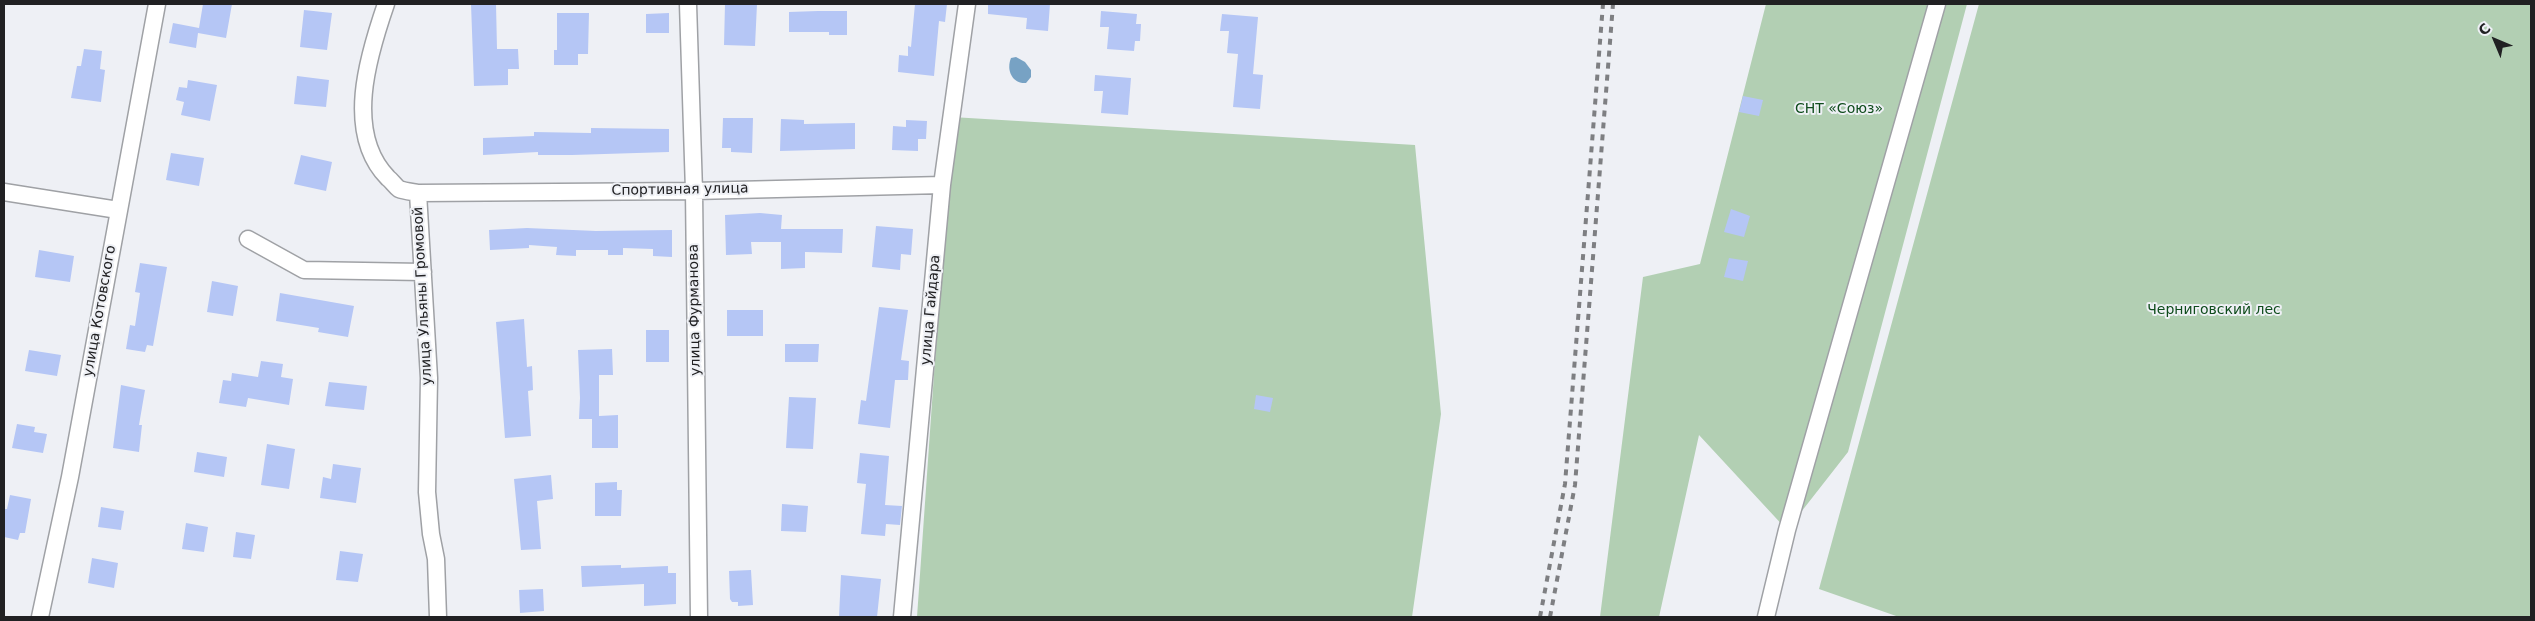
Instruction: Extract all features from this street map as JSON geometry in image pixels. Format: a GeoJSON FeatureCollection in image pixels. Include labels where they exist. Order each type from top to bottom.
{"type":"FeatureCollection","features":[{"type":"Feature","properties":{"kind":"street","name":"улица Котовского"},"geometry":{"type":"LineString","coordinates":[[40,617],[70,477],[157,4]]}},
{"type":"Feature","properties":{"kind":"street","name":"улица Ульяны Громовой"},"geometry":{"type":"LineString","coordinates":[[386,4],[376,34],[364,97],[368,148],[379,168],[399,189],[418,193],[429,378],[426,492],[430,534],[436,558],[438,617]]}},
{"type":"Feature","properties":{"kind":"street","name":"улица Фурманова"},"geometry":{"type":"LineString","coordinates":[[688,4],[694,191],[699,617]]}},
{"type":"Feature","properties":{"kind":"street","name":"улица Гайдара"},"geometry":{"type":"LineString","coordinates":[[902,617],[942,185],[966,4]]}},
{"type":"Feature","properties":{"kind":"street"},"geometry":{"type":"LineString","coordinates":[[1766,617],[1788,530],[1937,4]]}},
{"type":"Feature","properties":{"kind":"street","name":"Спортивная улица"},"geometry":{"type":"LineString","coordinates":[[418,193],[694,191],[942,185]]}},
{"type":"Feature","properties":{"kind":"street"},"geometry":{"type":"LineString","coordinates":[[4,192],[118,210]]}},
{"type":"Feature","properties":{"kind":"street"},"geometry":{"type":"LineString","coordinates":[[248,239],[304,270],[423,272]]}},
{"type":"Feature","properties":{"kind":"green space","name":"СНТ «Союз»"},"geometry":{"type":"Polygon","coordinates":[[[1766,4],[1967,4],[1848,452],[1787,530],[1699,435],[1659,617],[1600,617],[1643,277],[1700,264],[1766,4]]]}},
{"type":"Feature","properties":{"kind":"green space","name":"Черниговский лес"},"geometry":{"type":"Polygon","coordinates":[[[1979,4],[2531,4],[2531,617],[1899,617],[1819,589],[1979,4]]]}},
{"type":"Feature","properties":{"kind":"green space"},"geometry":{"type":"Polygon","coordinates":[[[952,117],[1415,145],[1441,414],[1412,617],[917,617],[952,117]]]}},
{"type":"Feature","properties":{"kind":"water"},"geometry":{"type":"Polygon","coordinates":[[[1016,57],[1025,62],[1031,70],[1031,77],[1026,83],[1017,81],[1011,75],[1009,67],[1011,58],[1016,57]]]}},
{"type":"Feature","properties":{"kind":"building"},"geometry":{"type":"Polygon","coordinates":[[[203,4],[232,4],[226,38],[198,33],[196,48],[169,43],[173,23],[199,28],[203,4]]]}},
{"type":"Feature","properties":{"kind":"building"},"geometry":{"type":"Polygon","coordinates":[[[471,4],[496,4],[497,49],[518,49],[519,69],[508,69],[508,85],[474,86],[471,4]]]}},
{"type":"Feature","properties":{"kind":"building"},"geometry":{"type":"Polygon","coordinates":[[[725,4],[757,4],[755,46],[724,45],[725,4]]]}},
{"type":"Feature","properties":{"kind":"building"},"geometry":{"type":"Polygon","coordinates":[[[915,4],[947,4],[945,22],[939,21],[934,76],[898,72],[899,55],[908,56],[908,46],[911,47],[915,4]]]}},
{"type":"Feature","properties":{"kind":"building"},"geometry":{"type":"Polygon","coordinates":[[[988,4],[1050,4],[1048,31],[1026,29],[1027,18],[988,14],[988,4]]]}},
{"type":"Feature","properties":{"kind":"building"},"geometry":{"type":"Polygon","coordinates":[[[304,10],[332,13],[327,50],[300,47],[304,10]]]}},
{"type":"Feature","properties":{"kind":"building"},"geometry":{"type":"Polygon","coordinates":[[[847,11],[847,35],[829,35],[829,32],[789,32],[789,12],[847,11]]]}},
{"type":"Feature","properties":{"kind":"building"},"geometry":{"type":"Polygon","coordinates":[[[1101,11],[1137,14],[1136,24],[1141,24],[1140,41],[1135,41],[1134,51],[1107,49],[1109,27],[1100,27],[1101,11]]]}},
{"type":"Feature","properties":{"kind":"building"},"geometry":{"type":"Polygon","coordinates":[[[557,13],[589,13],[588,54],[578,54],[578,65],[554,65],[554,50],[557,50],[557,13]]]}},
{"type":"Feature","properties":{"kind":"building"},"geometry":{"type":"Polygon","coordinates":[[[669,13],[669,33],[646,33],[646,14],[669,13]]]}},
{"type":"Feature","properties":{"kind":"building"},"geometry":{"type":"Polygon","coordinates":[[[1222,14],[1258,17],[1253,74],[1263,75],[1260,109],[1233,107],[1238,54],[1227,53],[1229,31],[1220,31],[1222,14]]]}},
{"type":"Feature","properties":{"kind":"building"},"geometry":{"type":"Polygon","coordinates":[[[84,49],[102,51],[100,69],[105,70],[101,102],[71,98],[77,66],[81,66],[84,49]]]}},
{"type":"Feature","properties":{"kind":"building"},"geometry":{"type":"Polygon","coordinates":[[[1095,75],[1131,78],[1128,115],[1101,113],[1103,91],[1094,91],[1095,75]]]}},
{"type":"Feature","properties":{"kind":"building"},"geometry":{"type":"Polygon","coordinates":[[[297,76],[329,80],[326,107],[294,104],[297,76]]]}},
{"type":"Feature","properties":{"kind":"building"},"geometry":{"type":"Polygon","coordinates":[[[188,80],[217,85],[210,121],[181,115],[184,102],[176,100],[179,87],[187,88],[188,80]]]}},
{"type":"Feature","properties":{"kind":"building"},"geometry":{"type":"Polygon","coordinates":[[[1743,96],[1763,100],[1759,116],[1739,112],[1743,96]]]}},
{"type":"Feature","properties":{"kind":"building"},"geometry":{"type":"Polygon","coordinates":[[[723,118],[753,118],[752,153],[731,152],[731,148],[722,148],[723,118]]]}},
{"type":"Feature","properties":{"kind":"building"},"geometry":{"type":"Polygon","coordinates":[[[781,119],[804,120],[804,124],[855,123],[855,149],[780,151],[781,119]]]}},
{"type":"Feature","properties":{"kind":"building"},"geometry":{"type":"Polygon","coordinates":[[[906,120],[927,121],[926,139],[918,139],[918,151],[892,150],[893,126],[906,127],[906,120]]]}},
{"type":"Feature","properties":{"kind":"building"},"geometry":{"type":"Polygon","coordinates":[[[591,128],[669,129],[669,152],[538,155],[538,152],[483,155],[483,138],[534,136],[534,132],[591,133],[591,128]]]}},
{"type":"Feature","properties":{"kind":"building"},"geometry":{"type":"Polygon","coordinates":[[[171,153],[204,158],[199,186],[166,180],[171,153]]]}},
{"type":"Feature","properties":{"kind":"building"},"geometry":{"type":"Polygon","coordinates":[[[301,155],[332,162],[326,191],[294,184],[301,155]]]}},
{"type":"Feature","properties":{"kind":"building"},"geometry":{"type":"Polygon","coordinates":[[[1731,209],[1750,216],[1744,237],[1724,232],[1731,209]]]}},
{"type":"Feature","properties":{"kind":"building"},"geometry":{"type":"Polygon","coordinates":[[[760,213],[782,215],[781,229],[843,229],[842,253],[805,252],[805,268],[781,269],[781,242],[751,242],[752,254],[726,255],[725,215],[760,213]]]}},
{"type":"Feature","properties":{"kind":"building"},"geometry":{"type":"Polygon","coordinates":[[[876,226],[913,229],[911,255],[901,254],[900,270],[872,267],[876,226]]]}},
{"type":"Feature","properties":{"kind":"building"},"geometry":{"type":"Polygon","coordinates":[[[527,228],[596,231],[672,230],[672,257],[653,256],[653,249],[623,248],[623,255],[608,255],[608,250],[576,250],[576,256],[556,255],[557,247],[529,245],[529,248],[490,250],[489,230],[527,228]]]}},
{"type":"Feature","properties":{"kind":"building"},"geometry":{"type":"Polygon","coordinates":[[[39,250],[74,256],[70,282],[35,277],[39,250]]]}},
{"type":"Feature","properties":{"kind":"building"},"geometry":{"type":"Polygon","coordinates":[[[1729,258],[1748,261],[1743,281],[1724,277],[1729,258]]]}},
{"type":"Feature","properties":{"kind":"building"},"geometry":{"type":"Polygon","coordinates":[[[140,263],[167,267],[153,346],[147,345],[145,352],[126,349],[130,325],[135,326],[140,293],[135,292],[140,263]]]}},
{"type":"Feature","properties":{"kind":"building"},"geometry":{"type":"Polygon","coordinates":[[[212,281],[238,286],[233,316],[207,312],[212,281]]]}},
{"type":"Feature","properties":{"kind":"building"},"geometry":{"type":"Polygon","coordinates":[[[280,293],[354,306],[348,337],[318,332],[319,328],[276,321],[280,293]]]}},
{"type":"Feature","properties":{"kind":"building"},"geometry":{"type":"Polygon","coordinates":[[[879,307],[908,310],[901,360],[909,361],[908,380],[895,380],[890,428],[858,424],[861,400],[866,401],[879,307]]]}},
{"type":"Feature","properties":{"kind":"building"},"geometry":{"type":"Polygon","coordinates":[[[727,310],[763,310],[763,336],[727,336],[727,310]]]}},
{"type":"Feature","properties":{"kind":"building"},"geometry":{"type":"Polygon","coordinates":[[[524,319],[527,367],[532,366],[533,390],[528,391],[531,436],[505,438],[496,322],[524,319]]]}},
{"type":"Feature","properties":{"kind":"building"},"geometry":{"type":"Polygon","coordinates":[[[646,330],[669,330],[669,362],[646,362],[646,330]]]}},
{"type":"Feature","properties":{"kind":"building"},"geometry":{"type":"Polygon","coordinates":[[[785,344],[819,344],[818,362],[785,362],[785,344]]]}},
{"type":"Feature","properties":{"kind":"building"},"geometry":{"type":"Polygon","coordinates":[[[612,349],[613,375],[599,375],[599,416],[618,415],[618,448],[592,448],[592,419],[579,419],[578,350],[612,349]]]}},
{"type":"Feature","properties":{"kind":"building"},"geometry":{"type":"Polygon","coordinates":[[[29,350],[61,355],[57,376],[25,371],[29,350]]]}},
{"type":"Feature","properties":{"kind":"building"},"geometry":{"type":"Polygon","coordinates":[[[261,361],[283,364],[281,377],[293,379],[289,405],[248,398],[246,407],[219,403],[223,380],[231,381],[232,373],[258,377],[261,361]]]}},
{"type":"Feature","properties":{"kind":"building"},"geometry":{"type":"Polygon","coordinates":[[[329,382],[367,386],[364,410],[325,406],[329,382]]]}},
{"type":"Feature","properties":{"kind":"building"},"geometry":{"type":"Polygon","coordinates":[[[121,385],[145,390],[139,425],[142,425],[139,452],[113,448],[121,385]]]}},
{"type":"Feature","properties":{"kind":"building"},"geometry":{"type":"Polygon","coordinates":[[[1256,395],[1273,398],[1270,412],[1254,409],[1256,395]]]}},
{"type":"Feature","properties":{"kind":"building"},"geometry":{"type":"Polygon","coordinates":[[[789,397],[816,398],[813,449],[786,448],[789,397]]]}},
{"type":"Feature","properties":{"kind":"building"},"geometry":{"type":"Polygon","coordinates":[[[17,424],[35,427],[34,432],[47,434],[43,453],[12,448],[17,424]]]}},
{"type":"Feature","properties":{"kind":"building"},"geometry":{"type":"Polygon","coordinates":[[[267,444],[295,449],[289,489],[261,485],[267,444]]]}},
{"type":"Feature","properties":{"kind":"building"},"geometry":{"type":"Polygon","coordinates":[[[197,452],[227,457],[224,477],[194,472],[197,452]]]}},
{"type":"Feature","properties":{"kind":"building"},"geometry":{"type":"Polygon","coordinates":[[[860,453],[889,456],[885,505],[902,506],[900,525],[886,524],[885,536],[861,534],[866,484],[857,483],[860,453]]]}},
{"type":"Feature","properties":{"kind":"building"},"geometry":{"type":"Polygon","coordinates":[[[333,464],[361,468],[356,503],[320,498],[323,477],[331,479],[333,464]]]}},
{"type":"Feature","properties":{"kind":"building"},"geometry":{"type":"Polygon","coordinates":[[[551,475],[553,499],[537,501],[541,549],[521,550],[514,479],[551,475]]]}},
{"type":"Feature","properties":{"kind":"building"},"geometry":{"type":"Polygon","coordinates":[[[617,482],[617,490],[622,490],[621,516],[595,516],[595,483],[617,482]]]}},
{"type":"Feature","properties":{"kind":"building"},"geometry":{"type":"Polygon","coordinates":[[[10,495],[31,499],[25,533],[20,533],[18,540],[4,537],[4,509],[7,509],[10,495]]]}},
{"type":"Feature","properties":{"kind":"building"},"geometry":{"type":"Polygon","coordinates":[[[782,504],[808,506],[806,532],[781,531],[782,504]]]}},
{"type":"Feature","properties":{"kind":"building"},"geometry":{"type":"Polygon","coordinates":[[[101,507],[124,511],[121,530],[98,527],[101,507]]]}},
{"type":"Feature","properties":{"kind":"building"},"geometry":{"type":"Polygon","coordinates":[[[186,523],[208,527],[204,552],[182,549],[186,523]]]}},
{"type":"Feature","properties":{"kind":"building"},"geometry":{"type":"Polygon","coordinates":[[[236,532],[255,535],[251,559],[233,557],[236,532]]]}},
{"type":"Feature","properties":{"kind":"building"},"geometry":{"type":"Polygon","coordinates":[[[340,551],[363,554],[358,582],[336,580],[340,551]]]}},
{"type":"Feature","properties":{"kind":"building"},"geometry":{"type":"Polygon","coordinates":[[[92,558],[118,563],[114,588],[88,583],[92,558]]]}},
{"type":"Feature","properties":{"kind":"building"},"geometry":{"type":"Polygon","coordinates":[[[621,565],[621,568],[668,566],[668,573],[676,573],[676,604],[644,606],[644,584],[582,587],[581,566],[621,565]]]}},
{"type":"Feature","properties":{"kind":"building"},"geometry":{"type":"Polygon","coordinates":[[[751,570],[753,605],[738,606],[738,602],[732,602],[730,599],[729,571],[751,570]]]}},
{"type":"Feature","properties":{"kind":"building"},"geometry":{"type":"Polygon","coordinates":[[[841,575],[881,579],[877,617],[839,617],[841,575]]]}},
{"type":"Feature","properties":{"kind":"building"},"geometry":{"type":"Polygon","coordinates":[[[543,589],[544,611],[520,613],[519,590],[543,589]]]}},
{"type":"Feature","properties":{"kind":"railway"},"geometry":{"type":"LineString","coordinates":[[1540,617],[1565,484],[1603,4]]}},
{"type":"Feature","properties":{"kind":"railway"},"geometry":{"type":"LineString","coordinates":[[1550,617],[1575,485],[1613,4]]}}]}
